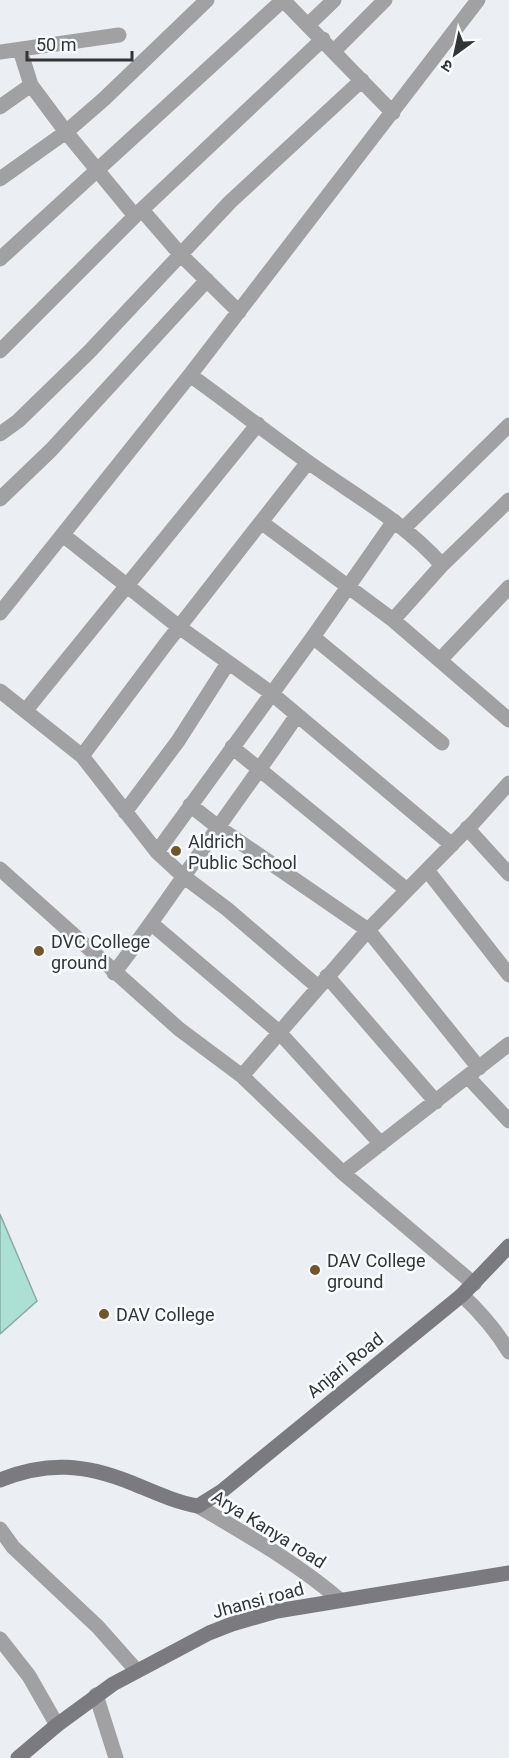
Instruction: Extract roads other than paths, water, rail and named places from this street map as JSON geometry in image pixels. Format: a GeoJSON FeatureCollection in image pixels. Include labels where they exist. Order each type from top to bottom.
{"type":"FeatureCollection","features":[{"type":"Feature","properties":{"kind":"street"},"geometry":{"type":"LineString","coordinates":[[0,179],[66,132],[104,99],[207,0]]}},
{"type":"Feature","properties":{"kind":"street"},"geometry":{"type":"LineString","coordinates":[[0,259],[283,0],[393,113]]}},
{"type":"Feature","properties":{"kind":"street"},"geometry":{"type":"LineString","coordinates":[[308,25],[334,0]]}},
{"type":"Feature","properties":{"kind":"street"},"geometry":{"type":"LineString","coordinates":[[334,51],[385,0]]}},
{"type":"Feature","properties":{"kind":"street"},"geometry":{"type":"LineString","coordinates":[[0,614],[190,375],[478,0]]}},
{"type":"Feature","properties":{"kind":"street"},"geometry":{"type":"LineString","coordinates":[[0,52],[119,35]]}},
{"type":"Feature","properties":{"kind":"street"},"geometry":{"type":"LineString","coordinates":[[0,351],[139,213],[323,39]]}},
{"type":"Feature","properties":{"kind":"street"},"geometry":{"type":"LineString","coordinates":[[21,50],[31,85],[66,132],[139,213],[239,312]]}},
{"type":"Feature","properties":{"kind":"street"},"geometry":{"type":"LineString","coordinates":[[0,434],[18,421],[89,352],[230,202],[362,80]]}},
{"type":"Feature","properties":{"kind":"street"},"geometry":{"type":"LineString","coordinates":[[0,107],[31,85]]}},
{"type":"Feature","properties":{"kind":"street"},"geometry":{"type":"LineString","coordinates":[[0,499],[51,450],[207,280]]}},
{"type":"Feature","properties":{"kind":"street"},"geometry":{"type":"LineString","coordinates":[[190,375],[308,462],[399,525],[425,546],[442,565]]}},
{"type":"Feature","properties":{"kind":"street"},"geometry":{"type":"LineString","coordinates":[[26,710],[258,424]]}},
{"type":"Feature","properties":{"kind":"street"},"geometry":{"type":"LineString","coordinates":[[157,852],[348,587],[399,525],[509,425]]}},
{"type":"Feature","properties":{"kind":"street"},"geometry":{"type":"LineString","coordinates":[[82,756],[308,462]]}},
{"type":"Feature","properties":{"kind":"street"},"geometry":{"type":"LineString","coordinates":[[393,620],[442,565],[509,500]]}},
{"type":"Feature","properties":{"kind":"street"},"geometry":{"type":"LineString","coordinates":[[261,522],[393,620],[509,720]]}},
{"type":"Feature","properties":{"kind":"street"},"geometry":{"type":"LineString","coordinates":[[63,535],[126,587],[271,693],[452,844]]}},
{"type":"Feature","properties":{"kind":"street"},"geometry":{"type":"LineString","coordinates":[[440,660],[509,587]]}},
{"type":"Feature","properties":{"kind":"street"},"geometry":{"type":"LineString","coordinates":[[313,637],[442,743]]}},
{"type":"Feature","properties":{"kind":"street"},"geometry":{"type":"LineString","coordinates":[[125,812],[178,741],[228,663]]}},
{"type":"Feature","properties":{"kind":"street"},"geometry":{"type":"LineString","coordinates":[[0,691],[82,756],[157,852],[183,876],[323,982],[436,1102]]}},
{"type":"Feature","properties":{"kind":"street"},"geometry":{"type":"LineString","coordinates":[[114,973],[152,924],[183,876],[261,770],[297,715]]}},
{"type":"Feature","properties":{"kind":"street"},"geometry":{"type":"LineString","coordinates":[[232,747],[408,890]]}},
{"type":"Feature","properties":{"kind":"street"},"geometry":{"type":"LineString","coordinates":[[242,1076],[368,930],[509,783]]}},
{"type":"Feature","properties":{"kind":"street"},"geometry":{"type":"LineString","coordinates":[[190,805],[218,827],[368,930],[509,1121]]}},
{"type":"Feature","properties":{"kind":"street"},"geometry":{"type":"LineString","coordinates":[[467,828],[509,874]]}},
{"type":"Feature","properties":{"kind":"street"},"geometry":{"type":"LineString","coordinates":[[0,869],[178,1029],[242,1076],[468,1289],[479,1311],[509,1352]]}},
{"type":"Feature","properties":{"kind":"street"},"geometry":{"type":"LineString","coordinates":[[427,870],[509,975]]}},
{"type":"Feature","properties":{"kind":"street"},"geometry":{"type":"LineString","coordinates":[[152,924],[279,1032],[381,1144]]}},
{"type":"Feature","properties":{"kind":"street"},"geometry":{"type":"LineString","coordinates":[[343,1173],[509,1044]]}},
{"type":"Feature","properties":{"kind":"street","name":"Anjari Road"},"geometry":{"type":"LineString","coordinates":[[198,1506],[222,1491],[468,1289],[509,1246]]}},
{"type":"Feature","properties":{"kind":"street","name":"Arya Kanya road"},"geometry":{"type":"LineString","coordinates":[[0,1480],[28,1470],[57,1466],[86,1469],[129,1482],[183,1503],[198,1506],[270,1549],[318,1581],[340,1600]]}},
{"type":"Feature","properties":{"kind":"street"},"geometry":{"type":"LineString","coordinates":[[0,1529],[13,1547],[98,1627],[137,1671]]}},
{"type":"Feature","properties":{"kind":"street","name":"Jhansi road"},"geometry":{"type":"LineString","coordinates":[[18,1758],[96,1695],[209,1633],[232,1624],[278,1611],[509,1573]]}},
{"type":"Feature","properties":{"kind":"street"},"geometry":{"type":"LineString","coordinates":[[0,1639],[29,1676],[57,1725]]}},
{"type":"Feature","properties":{"kind":"street"},"geometry":{"type":"LineString","coordinates":[[96,1695],[116,1758]]}},
{"type":"Feature","properties":{"kind":"place","name":"Aldrich Public School"},"geometry":{"type":"Point","coordinates":[176,851]}},
{"type":"Feature","properties":{"kind":"place","name":"DVC College ground"},"geometry":{"type":"Point","coordinates":[39,951]}},
{"type":"Feature","properties":{"kind":"place","name":"DAV College ground"},"geometry":{"type":"Point","coordinates":[315,1270]}},
{"type":"Feature","properties":{"kind":"place","name":"DAV College"},"geometry":{"type":"Point","coordinates":[104,1314]}}]}
